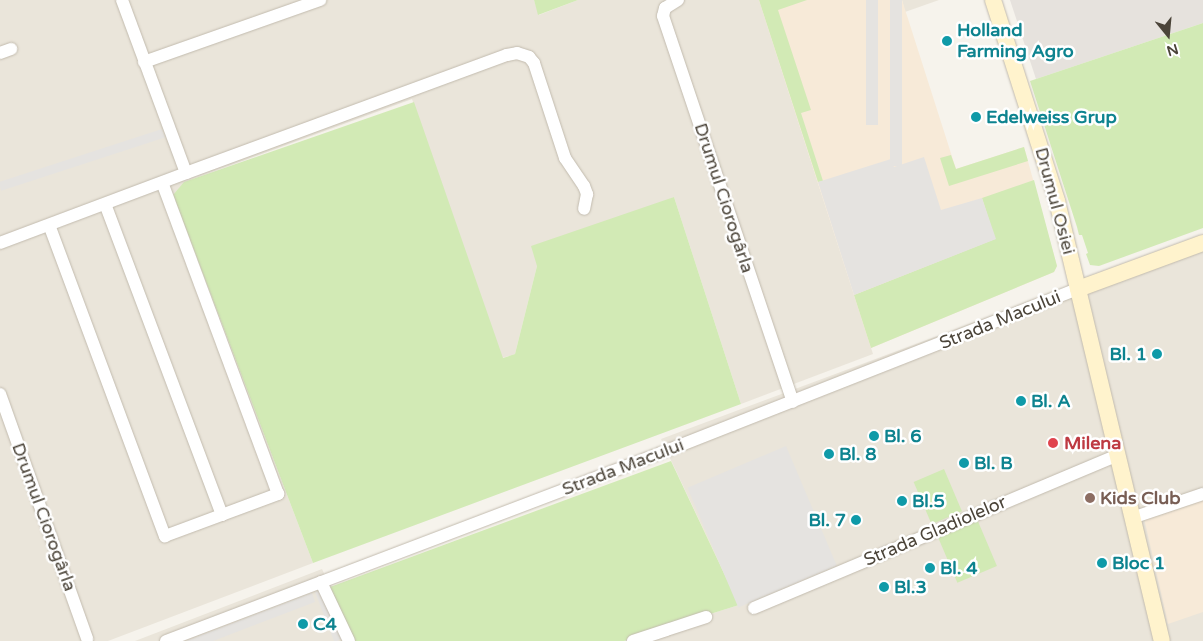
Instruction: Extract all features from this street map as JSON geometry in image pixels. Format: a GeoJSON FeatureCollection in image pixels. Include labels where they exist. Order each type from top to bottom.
{"type":"FeatureCollection","features":[{"type":"Feature","properties":{"kind":"street"},"geometry":{"type":"LineString","coordinates":[[122,0],[186,173]]}},
{"type":"Feature","properties":{"kind":"street"},"geometry":{"type":"LineString","coordinates":[[144,62],[320,0]]}},
{"type":"Feature","properties":{"kind":"street","name":"Drumul Ciorogârla"},"geometry":{"type":"LineString","coordinates":[[678,0],[665,8],[663,16],[793,402]]}},
{"type":"Feature","properties":{"kind":"street","name":"Drumul Osiei"},"geometry":{"type":"LineString","coordinates":[[993,0],[1048,167],[1162,641]]}},
{"type":"Feature","properties":{"kind":"street"},"geometry":{"type":"LineString","coordinates":[[0,243],[507,55],[523,54],[534,63],[565,158],[584,186],[586,194],[584,209]]}},
{"type":"Feature","properties":{"kind":"street"},"geometry":{"type":"LineString","coordinates":[[0,250],[175,184],[186,173]]}},
{"type":"Feature","properties":{"kind":"street"},"geometry":{"type":"LineString","coordinates":[[51,230],[165,536],[222,515],[278,494],[164,188]]}},
{"type":"Feature","properties":{"kind":"street"},"geometry":{"type":"LineString","coordinates":[[107,209],[222,515]]}},
{"type":"Feature","properties":{"kind":"street"},"geometry":{"type":"LineString","coordinates":[[1078,289],[1203,242]]}},
{"type":"Feature","properties":{"kind":"street"},"geometry":{"type":"LineString","coordinates":[[1055,298],[1067,283],[1073,266]]}},
{"type":"Feature","properties":{"kind":"street","name":"Strada Macului"},"geometry":{"type":"LineString","coordinates":[[166,641],[793,402],[1078,289]]}},
{"type":"Feature","properties":{"kind":"street","name":"Drumul Ciorogârla"},"geometry":{"type":"LineString","coordinates":[[0,394],[87,639]]}},
{"type":"Feature","properties":{"kind":"street","name":"Strada Gladiolelor"},"geometry":{"type":"LineString","coordinates":[[754,608],[1098,461],[1118,455]]}},
{"type":"Feature","properties":{"kind":"street"},"geometry":{"type":"LineString","coordinates":[[1132,518],[1203,494]]}},
{"type":"Feature","properties":{"kind":"street"},"geometry":{"type":"LineString","coordinates":[[321,582],[348,641]]}},
{"type":"Feature","properties":{"kind":"street"},"geometry":{"type":"LineString","coordinates":[[633,641],[706,617]]}},
{"type":"Feature","properties":{"kind":"shaded area"},"geometry":{"type":"Polygon","coordinates":[[[0,0],[534,0],[539,15],[578,0],[759,0],[873,354],[741,404],[674,197],[537,266],[515,354],[502,358],[412,99],[185,182],[173,195],[313,563],[108,641],[0,641],[0,0]]]}},
{"type":"Feature","properties":{"kind":"shaded area"},"geometry":{"type":"Polygon","coordinates":[[[759,0],[902,0],[956,169],[1024,147],[1057,266],[1054,272],[871,348],[759,0]]]}},
{"type":"Feature","properties":{"kind":"shaded area"},"geometry":{"type":"Polygon","coordinates":[[[866,0],[878,0],[878,125],[866,125],[866,0]]]}},
{"type":"Feature","properties":{"kind":"shaded area"},"geometry":{"type":"Polygon","coordinates":[[[890,0],[902,0],[902,166],[890,166],[890,0]]]}},
{"type":"Feature","properties":{"kind":"shaded area"},"geometry":{"type":"Polygon","coordinates":[[[902,0],[939,0],[905,12],[902,0]]]}},
{"type":"Feature","properties":{"kind":"shaded area"},"geometry":{"type":"Polygon","coordinates":[[[1010,0],[1203,0],[1203,23],[1036,79],[1010,0]]]}},
{"type":"Feature","properties":{"kind":"shaded area"},"geometry":{"type":"Polygon","coordinates":[[[162,129],[165,138],[1,191],[0,182],[162,129]]]}},
{"type":"Feature","properties":{"kind":"shaded area"},"geometry":{"type":"Polygon","coordinates":[[[924,157],[941,210],[982,198],[996,239],[854,295],[818,182],[891,159],[894,167],[924,157]]]}},
{"type":"Feature","properties":{"kind":"shaded area"},"geometry":{"type":"Polygon","coordinates":[[[1203,237],[1203,641],[624,641],[739,605],[661,439],[1203,237]]]}},
{"type":"Feature","properties":{"kind":"shaded area"},"geometry":{"type":"Polygon","coordinates":[[[786,446],[837,566],[738,607],[688,488],[786,446]]]}},
{"type":"Feature","properties":{"kind":"shaded area"},"geometry":{"type":"Polygon","coordinates":[[[1203,498],[1203,612],[1168,624],[1144,518],[1203,498]]]}},
{"type":"Feature","properties":{"kind":"shaded area"},"geometry":{"type":"Polygon","coordinates":[[[322,569],[355,641],[135,641],[322,569]]]}},
{"type":"Feature","properties":{"kind":"shaded area"},"geometry":{"type":"Polygon","coordinates":[[[322,589],[342,639],[337,641],[334,641],[315,592],[322,589]]]}},
{"type":"Feature","properties":{"kind":"shaded area"},"geometry":{"type":"Polygon","coordinates":[[[312,593],[315,602],[213,641],[186,641],[312,593]]]}},
{"type":"Feature","properties":{"kind":"green space"},"geometry":{"type":"Polygon","coordinates":[[[534,0],[578,0],[538,15],[534,0]]]}},
{"type":"Feature","properties":{"kind":"green space"},"geometry":{"type":"Polygon","coordinates":[[[759,0],[807,0],[778,10],[811,110],[801,113],[823,181],[818,182],[759,0]]]}},
{"type":"Feature","properties":{"kind":"green space"},"geometry":{"type":"Polygon","coordinates":[[[1203,23],[1203,228],[1099,266],[1090,265],[1086,254],[1088,253],[1082,235],[1079,235],[1030,81],[1203,23]]]}},
{"type":"Feature","properties":{"kind":"green space"},"geometry":{"type":"Polygon","coordinates":[[[414,102],[503,358],[515,354],[537,266],[531,246],[674,197],[741,404],[313,563],[173,195],[184,182],[414,102]]]}},
{"type":"Feature","properties":{"kind":"green space"},"geometry":{"type":"Polygon","coordinates":[[[1024,147],[1028,161],[949,186],[940,158],[951,155],[956,169],[1024,147]]]}},
{"type":"Feature","properties":{"kind":"green space"},"geometry":{"type":"Polygon","coordinates":[[[1034,180],[1057,266],[1054,272],[871,348],[854,295],[995,239],[982,198],[1034,180]]]}},
{"type":"Feature","properties":{"kind":"green space"},"geometry":{"type":"Polygon","coordinates":[[[671,461],[739,605],[624,641],[355,641],[330,587],[671,461]]]}},
{"type":"Feature","properties":{"kind":"green space"},"geometry":{"type":"Polygon","coordinates":[[[944,469],[962,511],[932,524],[914,482],[944,469]]]}},
{"type":"Feature","properties":{"kind":"green space"},"geometry":{"type":"Polygon","coordinates":[[[977,519],[997,566],[957,583],[937,536],[977,519]]]}},
{"type":"Feature","properties":{"kind":"place","name":"Holland Farming Agro"},"geometry":{"type":"Point","coordinates":[947,41]}},
{"type":"Feature","properties":{"kind":"place","name":"Edelweiss Grup"},"geometry":{"type":"Point","coordinates":[976,117]}},
{"type":"Feature","properties":{"kind":"place","name":"Bl. 1"},"geometry":{"type":"Point","coordinates":[1157,354]}},
{"type":"Feature","properties":{"kind":"place","name":"Bl. A"},"geometry":{"type":"Point","coordinates":[1021,401]}},
{"type":"Feature","properties":{"kind":"place","name":"Bl. 6"},"geometry":{"type":"Point","coordinates":[874,436]}},
{"type":"Feature","properties":{"kind":"place","name":"Milena"},"geometry":{"type":"Point","coordinates":[1053,443]}},
{"type":"Feature","properties":{"kind":"place","name":"Bl. 8"},"geometry":{"type":"Point","coordinates":[829,454]}},
{"type":"Feature","properties":{"kind":"place","name":"Bl. B"},"geometry":{"type":"Point","coordinates":[964,463]}},
{"type":"Feature","properties":{"kind":"place","name":"Kids Club"},"geometry":{"type":"Point","coordinates":[1090,498]}},
{"type":"Feature","properties":{"kind":"place","name":"Bl.5"},"geometry":{"type":"Point","coordinates":[902,501]}},
{"type":"Feature","properties":{"kind":"place","name":"Bl. 7"},"geometry":{"type":"Point","coordinates":[856,520]}},
{"type":"Feature","properties":{"kind":"place","name":"Bloc 1"},"geometry":{"type":"Point","coordinates":[1102,563]}},
{"type":"Feature","properties":{"kind":"place","name":"Bl. 4"},"geometry":{"type":"Point","coordinates":[930,568]}},
{"type":"Feature","properties":{"kind":"place","name":"Bl.3"},"geometry":{"type":"Point","coordinates":[884,587]}},
{"type":"Feature","properties":{"kind":"place","name":"C4"},"geometry":{"type":"Point","coordinates":[303,624]}}]}
